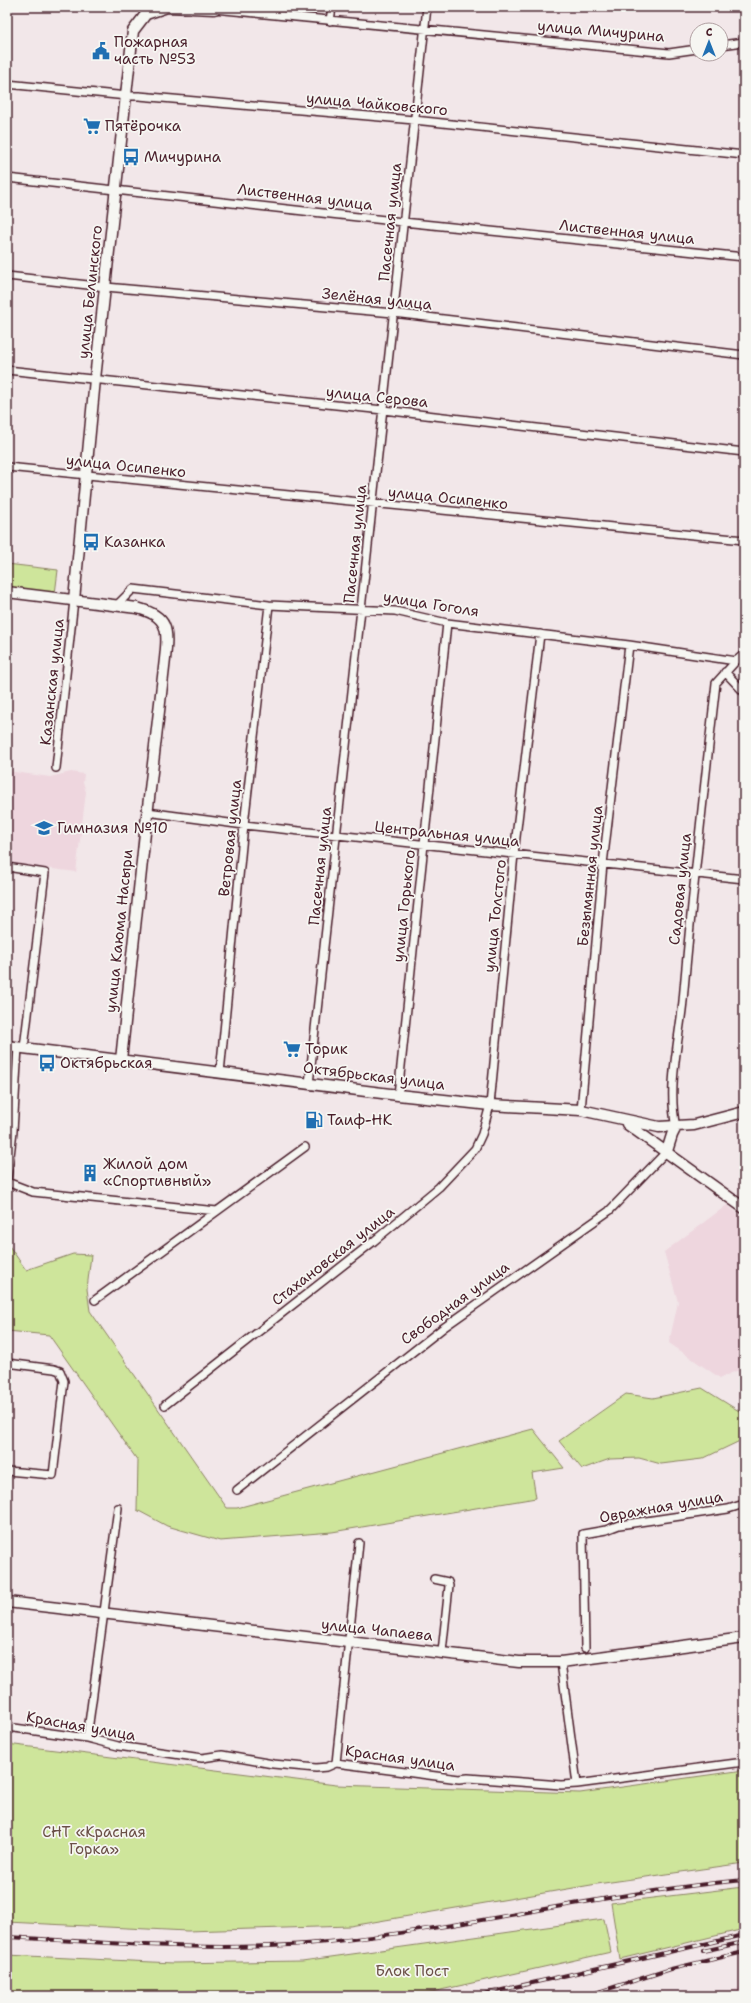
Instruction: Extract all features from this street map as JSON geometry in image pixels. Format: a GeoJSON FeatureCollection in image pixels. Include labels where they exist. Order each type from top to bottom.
{"type":"FeatureCollection","features":[{"type":"Feature","properties":{"kind":"street","name":"улица Мичурина"},"geometry":{"type":"LineString","coordinates":[[167,7],[216,8],[330,21],[669,53],[689,50]]}},
{"type":"Feature","properties":{"kind":"street","name":"улица Белинского"},"geometry":{"type":"LineString","coordinates":[[74,600],[95,379],[133,31],[144,10],[167,7]]}},
{"type":"Feature","properties":{"kind":"street"},"geometry":{"type":"LineString","coordinates":[[330,21],[332,7]]}},
{"type":"Feature","properties":{"kind":"street","name":"Пасечная улица"},"geometry":{"type":"LineString","coordinates":[[310,1084],[427,7]]}},
{"type":"Feature","properties":{"kind":"street"},"geometry":{"type":"LineString","coordinates":[[729,44],[744,42]]}},
{"type":"Feature","properties":{"kind":"street","name":"улица Чайковского"},"geometry":{"type":"LineString","coordinates":[[7,84],[127,96],[146,96],[414,120],[744,155]]}},
{"type":"Feature","properties":{"kind":"street","name":"Лиственная улица"},"geometry":{"type":"LineString","coordinates":[[7,178],[403,222],[744,257]]}},
{"type":"Feature","properties":{"kind":"street","name":"Зелёная улица"},"geometry":{"type":"LineString","coordinates":[[7,276],[106,287],[393,313],[744,355]]}},
{"type":"Feature","properties":{"kind":"street","name":"улица Серова"},"geometry":{"type":"LineString","coordinates":[[7,370],[383,410],[744,452]]}},
{"type":"Feature","properties":{"kind":"street","name":"улица Осипенко"},"geometry":{"type":"LineString","coordinates":[[7,467],[744,540]]}},
{"type":"Feature","properties":{"kind":"street","name":"улица Гоголя"},"geometry":{"type":"LineString","coordinates":[[116,606],[133,590],[269,605],[395,611],[447,623],[630,645],[736,661]]}},
{"type":"Feature","properties":{"kind":"street"},"geometry":{"type":"LineString","coordinates":[[7,592],[116,606]]}},
{"type":"Feature","properties":{"kind":"street","name":"Казанская улица"},"geometry":{"type":"LineString","coordinates":[[56,768],[74,600]]}},
{"type":"Feature","properties":{"kind":"street","name":"Ветровая улица"},"geometry":{"type":"LineString","coordinates":[[220,1073],[244,825],[269,605]]}},
{"type":"Feature","properties":{"kind":"street","name":"улица Каюма Насыри"},"geometry":{"type":"LineString","coordinates":[[116,606],[143,610],[158,616],[164,624],[167,638],[121,1060]]}},
{"type":"Feature","properties":{"kind":"street","name":"улица Горького"},"geometry":{"type":"LineString","coordinates":[[398,1095],[447,623]]}},
{"type":"Feature","properties":{"kind":"street","name":"улица Толстого"},"geometry":{"type":"LineString","coordinates":[[490,1105],[514,854],[540,634]]}},
{"type":"Feature","properties":{"kind":"street","name":"Безымянная улица"},"geometry":{"type":"LineString","coordinates":[[581,1110],[603,864],[630,645]]}},
{"type":"Feature","properties":{"kind":"street"},"geometry":{"type":"LineString","coordinates":[[736,661],[744,654]]}},
{"type":"Feature","properties":{"kind":"street","name":"Садовая улица"},"geometry":{"type":"LineString","coordinates":[[676,1127],[673,1112],[673,1089],[680,1035],[694,874],[716,683],[736,661]]}},
{"type":"Feature","properties":{"kind":"street"},"geometry":{"type":"LineString","coordinates":[[725,672],[744,692]]}},
{"type":"Feature","properties":{"kind":"street","name":"Центральная улица"},"geometry":{"type":"LineString","coordinates":[[147,812],[244,825],[744,879]]}},
{"type":"Feature","properties":{"kind":"street"},"geometry":{"type":"LineString","coordinates":[[7,867],[45,873],[21,1048],[7,1181],[33,1192],[217,1211]]}},
{"type":"Feature","properties":{"kind":"street","name":"Октябрьская улица"},"geometry":{"type":"LineString","coordinates":[[7,1046],[398,1095],[490,1105],[581,1110],[659,1127],[676,1127],[712,1121],[744,1112]]}},
{"type":"Feature","properties":{"kind":"street","name":"Стахановская улица"},"geometry":{"type":"LineString","coordinates":[[165,1405],[374,1241],[439,1187],[475,1149],[482,1134],[490,1105]]}},
{"type":"Feature","properties":{"kind":"street","name":"Октябрьская улица"},"geometry":{"type":"LineString","coordinates":[[618,1118],[744,1208]]}},
{"type":"Feature","properties":{"kind":"street","name":"Свободная улица"},"geometry":{"type":"LineString","coordinates":[[237,1490],[443,1328],[609,1211],[667,1152],[672,1134],[676,1127]]}},
{"type":"Feature","properties":{"kind":"street"},"geometry":{"type":"LineString","coordinates":[[95,1300],[305,1148]]}},
{"type":"Feature","properties":{"kind":"street"},"geometry":{"type":"LineString","coordinates":[[7,1363],[54,1369],[60,1371],[64,1381],[53,1475],[7,1471]]}},
{"type":"Feature","properties":{"kind":"street","name":"Овражная улица"},"geometry":{"type":"LineString","coordinates":[[585,1648],[583,1534],[619,1525],[728,1509],[744,1504]]}},
{"type":"Feature","properties":{"kind":"street"},"geometry":{"type":"LineString","coordinates":[[87,1738],[118,1508]]}},
{"type":"Feature","properties":{"kind":"street"},"geometry":{"type":"LineString","coordinates":[[336,1762],[347,1642],[359,1543]]}},
{"type":"Feature","properties":{"kind":"street"},"geometry":{"type":"LineString","coordinates":[[434,1579],[448,1582],[442,1652]]}},
{"type":"Feature","properties":{"kind":"street","name":"улица Чапаева"},"geometry":{"type":"LineString","coordinates":[[7,1602],[519,1662],[561,1662],[744,1638]]}},
{"type":"Feature","properties":{"kind":"street"},"geometry":{"type":"LineString","coordinates":[[561,1662],[577,1784]]}},
{"type":"Feature","properties":{"kind":"street","name":"Красная улица"},"geometry":{"type":"LineString","coordinates":[[7,1726],[87,1738],[118,1746],[202,1758],[222,1755],[274,1764],[316,1768],[327,1767],[336,1762],[460,1780],[468,1778],[561,1785],[744,1762]]}},
{"type":"Feature","properties":{"kind":"shaded area","name":"Гимназия №10"},"geometry":{"type":"Polygon","coordinates":[[[7,771],[50,777],[71,772],[84,774],[83,782],[86,792],[76,872],[7,863],[7,771]]]}},
{"type":"Feature","properties":{"kind":"shaded area"},"geometry":{"type":"Polygon","coordinates":[[[727,1205],[744,1218],[744,1366],[741,1372],[736,1371],[720,1378],[669,1343],[678,1302],[664,1252],[727,1205]]]}},
{"type":"Feature","properties":{"kind":"shaded area"},"geometry":{"type":"Polygon","coordinates":[[[744,1986],[744,1996],[717,1996],[741,1987],[744,1986]]]}},
{"type":"Feature","properties":{"kind":"green space"},"geometry":{"type":"Polygon","coordinates":[[[7,564],[58,570],[55,594],[7,588],[7,564]]]}},
{"type":"Feature","properties":{"kind":"green space"},"geometry":{"type":"Polygon","coordinates":[[[7,1243],[26,1270],[73,1254],[91,1255],[87,1289],[90,1311],[227,1508],[237,1508],[533,1429],[564,1468],[532,1473],[536,1498],[332,1532],[220,1541],[167,1526],[137,1510],[138,1461],[49,1335],[7,1331],[7,1243]]]}},
{"type":"Feature","properties":{"kind":"green space"},"geometry":{"type":"Polygon","coordinates":[[[702,1388],[739,1411],[744,1411],[744,1439],[702,1459],[661,1464],[639,1458],[610,1459],[582,1469],[559,1441],[626,1394],[653,1398],[702,1388]]]}},
{"type":"Feature","properties":{"kind":"green space","name":"СНТ «Красная Горка»"},"geometry":{"type":"Polygon","coordinates":[[[7,1744],[336,1785],[580,1793],[744,1770],[744,1863],[597,1884],[350,1926],[187,1931],[7,1922],[7,1744]]]}},
{"type":"Feature","properties":{"kind":"green space"},"geometry":{"type":"Polygon","coordinates":[[[744,1887],[744,1929],[620,1959],[611,1903],[744,1887]]]}},
{"type":"Feature","properties":{"kind":"green space","name":"Блок Пост"},"geometry":{"type":"Polygon","coordinates":[[[604,1919],[611,1952],[414,1996],[7,1996],[7,1955],[173,1963],[302,1961],[604,1919]]]}},
{"type":"Feature","properties":{"kind":"railway"},"geometry":{"type":"LineString","coordinates":[[7,1937],[207,1947],[247,1947],[327,1942],[432,1928],[639,1893],[744,1880]]}},
{"type":"Feature","properties":{"kind":"railway"},"geometry":{"type":"LineString","coordinates":[[475,1996],[744,1935]]}},
{"type":"Feature","properties":{"kind":"railway"},"geometry":{"type":"LineString","coordinates":[[703,1951],[744,1942]]}},
{"type":"Feature","properties":{"kind":"railway"},"geometry":{"type":"LineString","coordinates":[[586,1996],[671,1969],[744,1952]]}},
{"type":"Feature","properties":{"kind":"place","name":"Пожарная часть №53"},"geometry":{"type":"Point","coordinates":[101,51]}},
{"type":"Feature","properties":{"kind":"place","name":"Пятёрочка"},"geometry":{"type":"Point","coordinates":[92,126]}},
{"type":"Feature","properties":{"kind":"place","name":"Мичурина"},"geometry":{"type":"Point","coordinates":[131,157]}},
{"type":"Feature","properties":{"kind":"place","name":"Казанка"},"geometry":{"type":"Point","coordinates":[91,542]}},
{"type":"Feature","properties":{"kind":"place","name":"Гимназия №10"},"geometry":{"type":"Point","coordinates":[44,828]}},
{"type":"Feature","properties":{"kind":"place","name":"Торик"},"geometry":{"type":"Point","coordinates":[292,1049]}},
{"type":"Feature","properties":{"kind":"place","name":"Октябрьская"},"geometry":{"type":"Point","coordinates":[47,1063]}},
{"type":"Feature","properties":{"kind":"place","name":"Таиф-НК"},"geometry":{"type":"Point","coordinates":[314,1120]}},
{"type":"Feature","properties":{"kind":"place","name":"Жилой дом «Спортивный»"},"geometry":{"type":"Point","coordinates":[90,1173]}}]}
